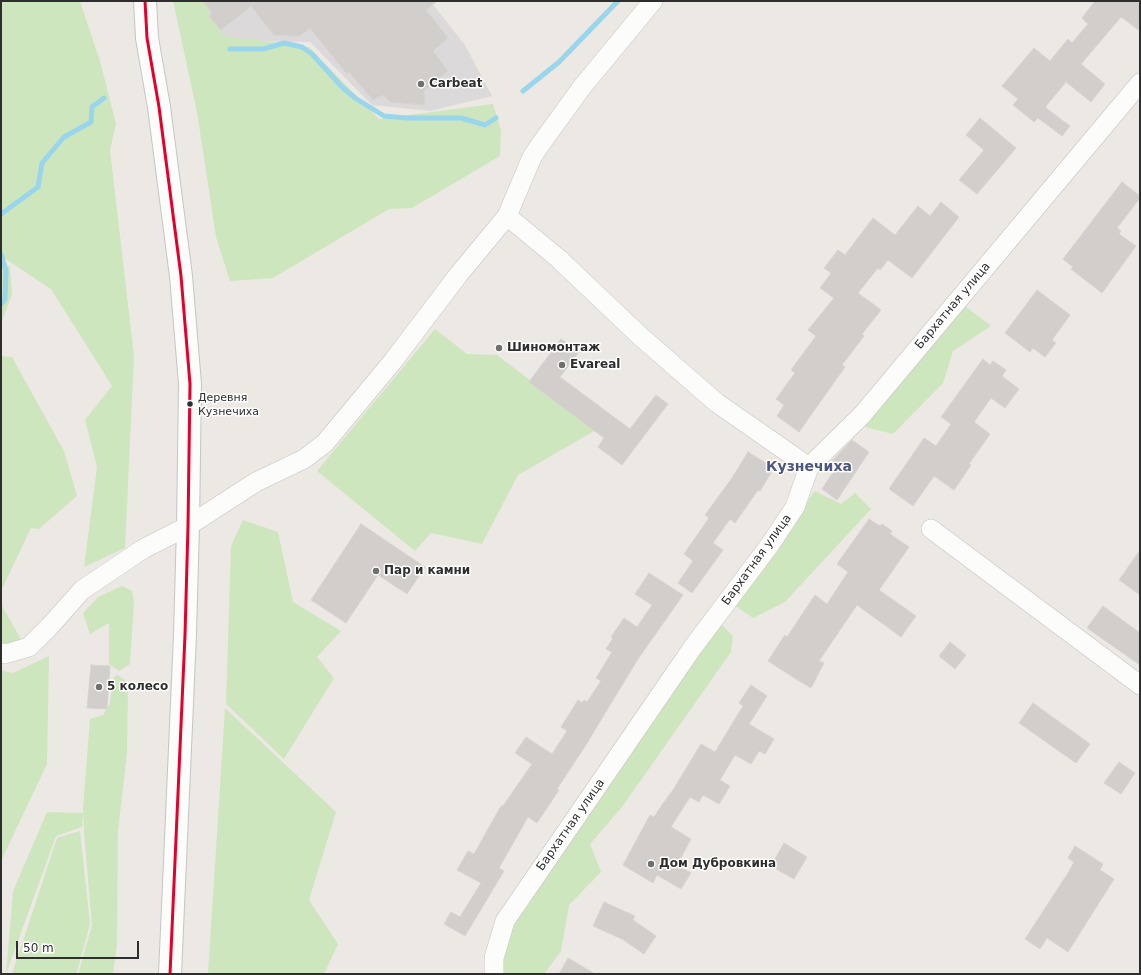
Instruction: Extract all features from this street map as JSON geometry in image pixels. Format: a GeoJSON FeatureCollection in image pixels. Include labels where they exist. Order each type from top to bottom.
{"type":"FeatureCollection","features":[{"type":"Feature","properties":{"kind":"main road"},"geometry":{"type":"LineString","coordinates":[[132,1],[147,38]]}},
{"type":"Feature","properties":{"kind":"main road"},"geometry":{"type":"LineString","coordinates":[[145,1],[147,38],[159,107],[183,299],[190,384],[185,635],[170,974]]}},
{"type":"Feature","properties":{"kind":"street"},"geometry":{"type":"LineString","coordinates":[[1,653],[5,654],[29,647],[82,590],[143,549],[188,526],[256,482],[304,459],[325,443],[393,361],[459,274],[507,216],[532,157],[540,145],[582,87],[653,1]]}},
{"type":"Feature","properties":{"kind":"street","name":"Бархатная улица"},"geometry":{"type":"LineString","coordinates":[[494,974],[494,958],[505,921],[693,647],[769,546],[795,507],[809,467],[862,415],[1140,83]]}},
{"type":"Feature","properties":{"kind":"street"},"geometry":{"type":"LineString","coordinates":[[507,216],[559,259],[640,336],[717,403],[809,467]]}},
{"type":"Feature","properties":{"kind":"street"},"geometry":{"type":"LineString","coordinates":[[931,529],[1140,685]]}},
{"type":"Feature","properties":{"kind":"shaded area"},"geometry":{"type":"Polygon","coordinates":[[[197,1],[430,1],[465,45],[492,96],[430,111],[372,105],[310,42],[223,41],[197,1]]]}},
{"type":"Feature","properties":{"kind":"green space"},"geometry":{"type":"Polygon","coordinates":[[[1,1],[80,1],[100,61],[116,124],[110,150],[134,356],[125,548],[84,567],[97,467],[85,420],[112,386],[51,289],[1,256],[1,1]]]}},
{"type":"Feature","properties":{"kind":"green space"},"geometry":{"type":"Polygon","coordinates":[[[173,1],[203,1],[224,36],[309,47],[379,119],[493,104],[501,130],[500,156],[412,208],[389,209],[273,278],[230,281],[216,237],[197,112],[173,1]]]}},
{"type":"Feature","properties":{"kind":"green space"},"geometry":{"type":"Polygon","coordinates":[[[1,261],[10,267],[12,294],[1,324],[1,261]]]}},
{"type":"Feature","properties":{"kind":"green space"},"geometry":{"type":"Polygon","coordinates":[[[961,303],[991,326],[953,351],[943,383],[893,434],[865,427],[961,303]]]}},
{"type":"Feature","properties":{"kind":"green space"},"geometry":{"type":"Polygon","coordinates":[[[435,329],[467,354],[497,355],[596,430],[518,475],[482,544],[431,533],[415,551],[317,471],[435,329]]]}},
{"type":"Feature","properties":{"kind":"green space"},"geometry":{"type":"Polygon","coordinates":[[[1,356],[12,357],[64,451],[77,496],[39,529],[31,528],[1,591],[1,356]]]}},
{"type":"Feature","properties":{"kind":"green space"},"geometry":{"type":"Polygon","coordinates":[[[815,491],[841,504],[855,493],[871,509],[785,602],[753,618],[731,603],[815,491]]]}},
{"type":"Feature","properties":{"kind":"green space"},"geometry":{"type":"Polygon","coordinates":[[[243,520],[278,532],[293,602],[341,631],[317,657],[334,678],[284,759],[226,704],[231,546],[243,520]]]}},
{"type":"Feature","properties":{"kind":"green space"},"geometry":{"type":"Polygon","coordinates":[[[122,586],[132,591],[134,602],[130,664],[119,671],[109,664],[109,623],[90,634],[83,613],[98,597],[122,586]]]}},
{"type":"Feature","properties":{"kind":"green space"},"geometry":{"type":"Polygon","coordinates":[[[1,604],[23,643],[1,643],[1,604]]]}},
{"type":"Feature","properties":{"kind":"green space"},"geometry":{"type":"Polygon","coordinates":[[[722,625],[733,636],[731,652],[622,807],[590,844],[601,872],[569,905],[561,951],[544,974],[500,974],[512,918],[651,714],[722,625]]]}},
{"type":"Feature","properties":{"kind":"green space"},"geometry":{"type":"Polygon","coordinates":[[[49,656],[47,764],[1,861],[1,670],[13,673],[49,656]]]}},
{"type":"Feature","properties":{"kind":"green space"},"geometry":{"type":"Polygon","coordinates":[[[117,675],[128,682],[127,753],[118,831],[117,944],[113,974],[80,974],[79,971],[92,925],[83,807],[90,719],[103,715],[110,704],[113,678],[117,675]]]}},
{"type":"Feature","properties":{"kind":"green space"},"geometry":{"type":"Polygon","coordinates":[[[225,708],[336,812],[309,900],[338,944],[324,974],[208,974],[225,708]]]}},
{"type":"Feature","properties":{"kind":"green space"},"geometry":{"type":"Polygon","coordinates":[[[47,812],[83,813],[82,827],[56,836],[6,974],[13,891],[47,812]]]}},
{"type":"Feature","properties":{"kind":"green space"},"geometry":{"type":"Polygon","coordinates":[[[80,831],[90,924],[77,972],[78,974],[12,974],[57,838],[80,831]]]}},
{"type":"Feature","properties":{"kind":"building"},"geometry":{"type":"Polygon","coordinates":[[[203,1],[437,1],[426,10],[448,38],[433,51],[448,71],[424,91],[425,105],[390,102],[383,95],[373,100],[349,72],[347,74],[310,28],[300,36],[274,35],[251,6],[221,30],[209,16],[212,13],[203,1]]]}},
{"type":"Feature","properties":{"kind":"building"},"geometry":{"type":"Polygon","coordinates":[[[1095,1],[1140,1],[1140,31],[1121,17],[1081,64],[1105,84],[1091,102],[1066,82],[1046,106],[1046,108],[1070,126],[1062,136],[1038,118],[1034,122],[1013,105],[1018,99],[1002,86],[1034,48],[1050,61],[1068,39],[1072,43],[1088,24],[1082,18],[1095,1]]]}},
{"type":"Feature","properties":{"kind":"building"},"geometry":{"type":"Polygon","coordinates":[[[980,118],[1016,148],[977,194],[959,180],[984,150],[966,135],[980,118]]]}},
{"type":"Feature","properties":{"kind":"building"},"geometry":{"type":"Polygon","coordinates":[[[1122,182],[1140,196],[1140,198],[1117,228],[1121,231],[1119,234],[1136,246],[1102,293],[1071,269],[1073,267],[1063,259],[1122,182]]]}},
{"type":"Feature","properties":{"kind":"building"},"geometry":{"type":"Polygon","coordinates":[[[941,202],[959,217],[912,278],[888,260],[880,270],[878,268],[858,293],[881,310],[862,334],[864,336],[842,365],[845,367],[799,432],[777,416],[784,405],[776,399],[795,373],[791,370],[816,336],[808,330],[834,298],[820,288],[831,273],[824,268],[838,250],[845,255],[873,218],[895,235],[918,206],[930,216],[941,202]]]}},
{"type":"Feature","properties":{"kind":"building"},"geometry":{"type":"Polygon","coordinates":[[[1037,290],[1070,315],[1052,340],[1056,343],[1045,357],[1033,348],[1030,352],[1005,333],[1037,290]]]}},
{"type":"Feature","properties":{"kind":"building"},"geometry":{"type":"Polygon","coordinates":[[[561,339],[579,352],[560,377],[630,429],[656,395],[668,404],[622,465],[598,447],[604,438],[529,382],[561,339]]]}},
{"type":"Feature","properties":{"kind":"building"},"geometry":{"type":"Polygon","coordinates":[[[983,359],[990,365],[993,361],[1006,370],[1002,376],[1019,389],[1005,408],[991,398],[974,422],[990,434],[969,464],[971,465],[954,490],[934,476],[913,506],[889,489],[924,438],[936,446],[951,424],[941,417],[983,359]]]}},
{"type":"Feature","properties":{"kind":"building"},"geometry":{"type":"Polygon","coordinates":[[[852,440],[869,452],[837,500],[822,489],[838,465],[832,461],[852,440]]]}},
{"type":"Feature","properties":{"kind":"building"},"geometry":{"type":"Polygon","coordinates":[[[748,452],[774,468],[760,491],[758,490],[735,523],[730,519],[713,543],[723,550],[692,593],[678,583],[693,561],[684,554],[709,518],[705,515],[732,478],[748,452]]]}},
{"type":"Feature","properties":{"kind":"building"},"geometry":{"type":"Polygon","coordinates":[[[869,519],[880,526],[882,524],[892,531],[890,534],[909,547],[879,590],[916,616],[901,637],[857,605],[819,661],[824,663],[811,688],[768,661],[785,635],[787,637],[815,595],[827,604],[848,572],[837,564],[869,519]]]}},
{"type":"Feature","properties":{"kind":"building","name":"Пар и камни"},"geometry":{"type":"Polygon","coordinates":[[[361,524],[425,567],[407,594],[378,575],[346,623],[311,600],[361,524]]]}},
{"type":"Feature","properties":{"kind":"building"},"geometry":{"type":"Polygon","coordinates":[[[1140,550],[1140,595],[1119,580],[1140,550]]]}},
{"type":"Feature","properties":{"kind":"building"},"geometry":{"type":"Polygon","coordinates":[[[649,573],[683,595],[638,659],[584,748],[557,789],[559,790],[537,823],[528,817],[499,868],[504,871],[465,936],[444,924],[451,912],[460,917],[481,883],[457,870],[468,851],[474,854],[501,806],[503,806],[532,764],[515,753],[526,737],[552,754],[567,731],[561,727],[578,700],[582,703],[584,700],[587,702],[601,681],[596,678],[612,652],[606,649],[613,638],[611,637],[624,618],[637,627],[652,605],[635,594],[649,573]]]}},
{"type":"Feature","properties":{"kind":"building"},"geometry":{"type":"Polygon","coordinates":[[[1103,606],[1140,633],[1140,665],[1087,628],[1103,606]]]}},
{"type":"Feature","properties":{"kind":"building"},"geometry":{"type":"Polygon","coordinates":[[[950,642],[966,655],[955,669],[939,656],[950,642]]]}},
{"type":"Feature","properties":{"kind":"building","name":"5 колесо"},"geometry":{"type":"Polygon","coordinates":[[[91,665],[110,666],[107,709],[87,708],[91,665]]]}},
{"type":"Feature","properties":{"kind":"building"},"geometry":{"type":"Polygon","coordinates":[[[751,685],[767,696],[749,724],[774,739],[765,754],[759,751],[751,764],[735,755],[720,780],[730,786],[719,804],[703,795],[699,802],[690,797],[671,827],[691,839],[678,863],[678,866],[691,873],[681,889],[657,875],[653,883],[623,865],[650,815],[654,817],[673,790],[701,744],[715,752],[743,706],[739,703],[751,685]]]}},
{"type":"Feature","properties":{"kind":"building"},"geometry":{"type":"Polygon","coordinates":[[[1033,703],[1090,744],[1076,763],[1019,723],[1033,703]]]}},
{"type":"Feature","properties":{"kind":"building"},"geometry":{"type":"Polygon","coordinates":[[[1119,762],[1135,773],[1121,794],[1104,783],[1119,762]]]}},
{"type":"Feature","properties":{"kind":"building"},"geometry":{"type":"Polygon","coordinates":[[[784,843],[807,857],[794,879],[771,866],[784,843]]]}},
{"type":"Feature","properties":{"kind":"building"},"geometry":{"type":"Polygon","coordinates":[[[1075,846],[1103,864],[1100,870],[1114,879],[1068,952],[1047,938],[1040,949],[1025,939],[1074,862],[1068,858],[1075,846]]]}},
{"type":"Feature","properties":{"kind":"building"},"geometry":{"type":"Polygon","coordinates":[[[604,902],[635,916],[633,920],[656,936],[644,954],[622,939],[593,926],[604,902]]]}},
{"type":"Feature","properties":{"kind":"building"},"geometry":{"type":"Polygon","coordinates":[[[568,958],[595,974],[559,974],[568,958]]]}},
{"type":"Feature","properties":{"kind":"waterway"},"geometry":{"type":"LineString","coordinates":[[523,91],[559,62],[618,1]]}},
{"type":"Feature","properties":{"kind":"waterway"},"geometry":{"type":"LineString","coordinates":[[230,49],[263,49],[284,43],[302,47],[312,54],[342,87],[355,98],[384,116],[406,118],[461,118],[485,125],[496,118]]}},
{"type":"Feature","properties":{"kind":"waterway"},"geometry":{"type":"LineString","coordinates":[[1,214],[38,187],[42,163],[64,137],[91,122],[92,107],[104,98]]}},
{"type":"Feature","properties":{"kind":"waterway"},"geometry":{"type":"LineString","coordinates":[[1,254],[6,271],[5,299],[1,304]]}},
{"type":"Feature","properties":{"kind":"transit line"},"geometry":{"type":"LineString","coordinates":[[145,1],[147,38],[159,107],[181,276],[190,384],[185,635],[170,974]]}},
{"type":"Feature","properties":{"kind":"place","name":"Carbeat"},"geometry":{"type":"Point","coordinates":[421,84]}},
{"type":"Feature","properties":{"kind":"place","name":"Шиномонтаж"},"geometry":{"type":"Point","coordinates":[499,348]}},
{"type":"Feature","properties":{"kind":"place","name":"Evareal"},"geometry":{"type":"Point","coordinates":[562,365]}},
{"type":"Feature","properties":{"kind":"place","name":"Деревня Кузнечиха"},"geometry":{"type":"Point","coordinates":[190,404]}},
{"type":"Feature","properties":{"kind":"place","name":"Пар и камни"},"geometry":{"type":"Point","coordinates":[376,571]}},
{"type":"Feature","properties":{"kind":"place","name":"5 колесо"},"geometry":{"type":"Point","coordinates":[99,687]}},
{"type":"Feature","properties":{"kind":"place","name":"Дом Дубровкина"},"geometry":{"type":"Point","coordinates":[651,864]}},
{"type":"Feature","properties":{"kind":"district","name":"Кузнечиха"},"geometry":{"type":"Point","coordinates":[809,467]}}]}
